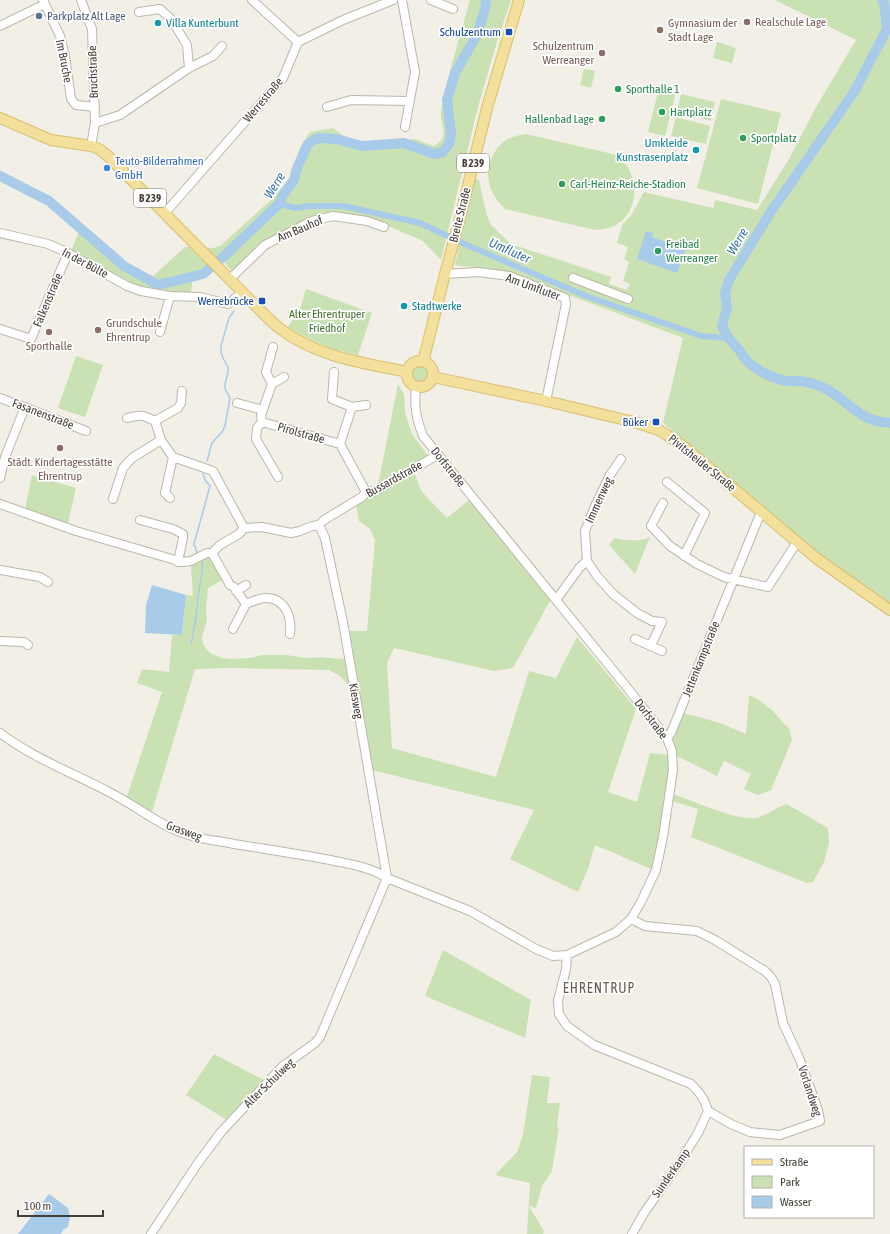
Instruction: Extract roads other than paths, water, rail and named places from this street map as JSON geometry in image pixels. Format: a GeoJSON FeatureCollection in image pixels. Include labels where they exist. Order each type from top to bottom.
{"type":"FeatureCollection","features":[{"type":"Feature","properties":{"kind":"main road","name":"Breite Straße"},"geometry":{"type":"LineString","coordinates":[[423,362],[487,108],[519,0]]}},
{"type":"Feature","properties":{"kind":"main road","name":"B 239"},"geometry":{"type":"LineString","coordinates":[[0,118],[51,140],[91,146],[99,149],[108,156],[165,213],[241,292],[281,329],[298,340],[342,358],[407,372]]}},
{"type":"Feature","properties":{"kind":"main road"},"geometry":{"type":"LineString","coordinates":[[419,361],[423,362],[431,367],[433,378],[425,386],[416,387],[410,383],[407,372],[411,365],[419,361]]}},
{"type":"Feature","properties":{"kind":"main road","name":"Pivitsheider Straße"},"geometry":{"type":"LineString","coordinates":[[433,378],[546,401],[634,422],[673,438],[828,567],[890,610]]}},
{"type":"Feature","properties":{"kind":"street","name":"Bruchstraße"},"geometry":{"type":"LineString","coordinates":[[81,0],[92,29],[95,123],[91,146]]}},
{"type":"Feature","properties":{"kind":"street"},"geometry":{"type":"LineString","coordinates":[[252,0],[298,42],[343,20],[393,0]]}},
{"type":"Feature","properties":{"kind":"street"},"geometry":{"type":"LineString","coordinates":[[402,0],[415,72],[405,127]]}},
{"type":"Feature","properties":{"kind":"street"},"geometry":{"type":"LineString","coordinates":[[431,0],[453,9]]}},
{"type":"Feature","properties":{"kind":"street","name":"Im Bruche"},"geometry":{"type":"LineString","coordinates":[[44,2],[60,36],[65,56],[71,99],[76,105],[94,107]]}},
{"type":"Feature","properties":{"kind":"street"},"geometry":{"type":"LineString","coordinates":[[0,26],[44,2]]}},
{"type":"Feature","properties":{"kind":"street"},"geometry":{"type":"LineString","coordinates":[[139,12],[160,9],[171,19],[187,45],[189,68]]}},
{"type":"Feature","properties":{"kind":"street","name":"Werrestraße"},"geometry":{"type":"LineString","coordinates":[[165,213],[284,78],[298,42]]}},
{"type":"Feature","properties":{"kind":"street"},"geometry":{"type":"LineString","coordinates":[[95,123],[120,115],[189,68],[212,56],[222,46]]}},
{"type":"Feature","properties":{"kind":"street"},"geometry":{"type":"LineString","coordinates":[[327,107],[351,100],[409,101]]}},
{"type":"Feature","properties":{"kind":"street","name":"Am Bauhof"},"geometry":{"type":"LineString","coordinates":[[229,280],[265,245],[312,221],[333,216],[367,221],[384,228]]}},
{"type":"Feature","properties":{"kind":"street","name":"In der Bülte"},"geometry":{"type":"LineString","coordinates":[[0,233],[48,244],[68,253],[127,286],[141,291],[170,296],[200,297],[228,304],[241,292]]}},
{"type":"Feature","properties":{"kind":"street","name":"Falkenstraße"},"geometry":{"type":"LineString","coordinates":[[0,329],[31,339],[68,253]]}},
{"type":"Feature","properties":{"kind":"street","name":"Am Umfluter"},"geometry":{"type":"LineString","coordinates":[[445,274],[479,272],[509,276],[565,298],[566,304],[546,401]]}},
{"type":"Feature","properties":{"kind":"street"},"geometry":{"type":"LineString","coordinates":[[574,278],[628,299]]}},
{"type":"Feature","properties":{"kind":"street"},"geometry":{"type":"LineString","coordinates":[[160,332],[170,296]]}},
{"type":"Feature","properties":{"kind":"street"},"geometry":{"type":"LineString","coordinates":[[273,347],[266,372],[272,384],[284,377]]}},
{"type":"Feature","properties":{"kind":"street"},"geometry":{"type":"LineString","coordinates":[[334,372],[332,399],[352,407],[366,405]]}},
{"type":"Feature","properties":{"kind":"street","name":"Pirolstraße"},"geometry":{"type":"LineString","coordinates":[[272,384],[263,410],[262,422],[257,428],[256,438],[278,477]]}},
{"type":"Feature","properties":{"kind":"street","name":"Dorfstraße"},"geometry":{"type":"LineString","coordinates":[[387,878],[470,911],[536,949],[553,956],[567,955],[616,932],[631,919],[656,870],[664,837],[673,770],[672,751],[666,738],[625,685],[423,436],[417,422],[415,403],[416,387]]}},
{"type":"Feature","properties":{"kind":"street"},"geometry":{"type":"LineString","coordinates":[[155,421],[178,408],[181,403],[182,391]]}},
{"type":"Feature","properties":{"kind":"street","name":"Fasanenstraße"},"geometry":{"type":"LineString","coordinates":[[0,398],[86,431]]}},
{"type":"Feature","properties":{"kind":"street"},"geometry":{"type":"LineString","coordinates":[[237,403],[263,410]]}},
{"type":"Feature","properties":{"kind":"street"},"geometry":{"type":"LineString","coordinates":[[0,478],[3,456],[25,407]]}},
{"type":"Feature","properties":{"kind":"street","name":"Pirolstraße"},"geometry":{"type":"LineString","coordinates":[[340,444],[352,407]]}},
{"type":"Feature","properties":{"kind":"street"},"geometry":{"type":"LineString","coordinates":[[0,504],[68,528],[178,562],[191,561],[207,553],[212,553],[220,545],[239,534],[244,528],[214,471],[173,457],[161,440],[155,421],[145,416],[138,415],[127,418]]}},
{"type":"Feature","properties":{"kind":"street","name":"Pirolstraße"},"geometry":{"type":"LineString","coordinates":[[262,422],[340,444],[366,492]]}},
{"type":"Feature","properties":{"kind":"street"},"geometry":{"type":"LineString","coordinates":[[113,499],[123,468],[132,458],[161,440]]}},
{"type":"Feature","properties":{"kind":"street","name":"Bussardstraße"},"geometry":{"type":"LineString","coordinates":[[244,528],[262,527],[291,533],[320,525],[324,520],[362,497],[366,492],[375,491],[434,457],[437,453]]}},
{"type":"Feature","properties":{"kind":"street"},"geometry":{"type":"LineString","coordinates":[[170,498],[165,493],[173,457]]}},
{"type":"Feature","properties":{"kind":"street","name":"Immenweg"},"geometry":{"type":"LineString","coordinates":[[621,459],[610,475],[585,531],[588,561],[597,576],[613,594],[637,613],[652,621],[662,622],[651,646]]}},
{"type":"Feature","properties":{"kind":"street"},"geometry":{"type":"LineString","coordinates":[[668,482],[705,513],[684,556]]}},
{"type":"Feature","properties":{"kind":"street"},"geometry":{"type":"LineString","coordinates":[[663,503],[651,526],[670,546],[684,556],[697,564],[733,580],[768,587],[797,542]]}},
{"type":"Feature","properties":{"kind":"street","name":"Jettenkampstraße"},"geometry":{"type":"LineString","coordinates":[[666,738],[671,732],[762,512]]}},
{"type":"Feature","properties":{"kind":"street"},"geometry":{"type":"LineString","coordinates":[[140,520],[174,529],[183,534],[178,562]]}},
{"type":"Feature","properties":{"kind":"street","name":"Kiesweg"},"geometry":{"type":"LineString","coordinates":[[320,525],[326,538],[344,622],[387,878]]}},
{"type":"Feature","properties":{"kind":"street"},"geometry":{"type":"LineString","coordinates":[[212,553],[230,585],[234,587],[246,604]]}},
{"type":"Feature","properties":{"kind":"street"},"geometry":{"type":"LineString","coordinates":[[556,600],[580,567],[588,561]]}},
{"type":"Feature","properties":{"kind":"street"},"geometry":{"type":"LineString","coordinates":[[0,570],[40,577],[48,582]]}},
{"type":"Feature","properties":{"kind":"street"},"geometry":{"type":"LineString","coordinates":[[236,591],[246,585]]}},
{"type":"Feature","properties":{"kind":"street"},"geometry":{"type":"LineString","coordinates":[[233,629],[246,604],[266,598],[277,600],[284,607],[290,618],[290,634]]}},
{"type":"Feature","properties":{"kind":"street"},"geometry":{"type":"LineString","coordinates":[[635,640],[662,650]]}},
{"type":"Feature","properties":{"kind":"street"},"geometry":{"type":"LineString","coordinates":[[0,641],[24,642],[28,645]]}},
{"type":"Feature","properties":{"kind":"street","name":"Grasweg"},"geometry":{"type":"LineString","coordinates":[[0,733],[18,746],[111,793],[169,827],[181,832],[212,840],[359,866],[387,878]]}},
{"type":"Feature","properties":{"kind":"street","name":"Alter Schulweg"},"geometry":{"type":"LineString","coordinates":[[151,1234],[198,1163],[221,1132],[283,1066],[315,1043],[320,1037],[387,878]]}},
{"type":"Feature","properties":{"kind":"street","name":"Vorlandweg"},"geometry":{"type":"LineString","coordinates":[[631,919],[645,926],[696,931],[715,940],[765,971],[771,977],[775,984],[783,1023],[800,1060],[818,1110],[820,1121],[780,1135],[773,1135],[750,1132],[731,1124],[708,1110]]}},
{"type":"Feature","properties":{"kind":"street"},"geometry":{"type":"LineString","coordinates":[[567,955],[566,969],[558,1001],[558,1014],[567,1026],[594,1045],[691,1084],[700,1092],[705,1100],[708,1110]]}},
{"type":"Feature","properties":{"kind":"street","name":"Sunderkamp"},"geometry":{"type":"LineString","coordinates":[[632,1234],[644,1213],[682,1159],[698,1133],[708,1110]]}},
{"type":"Feature","properties":{"kind":"water"},"geometry":{"type":"Polygon","coordinates":[[[646,231],[653,233],[652,237],[686,249],[677,273],[637,259],[646,231]]]}},
{"type":"Feature","properties":{"kind":"water"},"geometry":{"type":"Polygon","coordinates":[[[152,585],[186,595],[182,635],[145,633],[146,605],[152,585]]]}},
{"type":"Feature","properties":{"kind":"water"},"geometry":{"type":"Polygon","coordinates":[[[49,1194],[68,1208],[70,1217],[68,1227],[63,1230],[61,1234],[18,1234],[49,1194]]]}},
{"type":"Feature","properties":{"kind":"waterway","name":"Werre"},"geometry":{"type":"LineString","coordinates":[[0,176],[49,201],[124,266],[158,285],[203,274],[279,204],[283,195],[294,180],[297,168],[308,144],[315,139],[336,139],[362,146],[404,143],[434,154],[443,152],[450,142],[451,133],[447,100],[455,73],[477,35],[485,9],[486,0]]}},
{"type":"Feature","properties":{"kind":"waterway","name":"Werre"},"geometry":{"type":"LineString","coordinates":[[882,0],[884,2],[887,29],[854,92],[770,213],[729,280],[725,293],[727,308],[722,326],[728,337],[746,360],[760,371],[771,377],[782,380],[804,381],[819,386],[835,394],[862,415],[879,422],[890,423]]}},
{"type":"Feature","properties":{"kind":"waterway","name":"Umfluter"},"geometry":{"type":"LineString","coordinates":[[279,204],[296,208],[310,206],[343,206],[420,223],[469,246],[586,296],[701,336],[727,338]]}},
{"type":"Feature","properties":{"kind":"waterway"},"geometry":{"type":"LineString","coordinates":[[207,461],[212,443],[222,432],[225,426],[230,398],[225,389],[228,367],[223,358],[221,346],[229,318],[234,311]]}},
{"type":"Feature","properties":{"kind":"waterway"},"geometry":{"type":"LineString","coordinates":[[197,552],[194,544],[210,486],[205,480],[203,474]]}},
{"type":"Feature","properties":{"kind":"waterway"},"geometry":{"type":"LineString","coordinates":[[191,644],[202,573],[202,562]]}},
{"type":"Feature","properties":{"kind":"place","name":"Parkplatz Alt Lage"},"geometry":{"type":"Point","coordinates":[39,16]}},
{"type":"Feature","properties":{"kind":"place","name":"Realschule Lage"},"geometry":{"type":"Point","coordinates":[747,22]}},
{"type":"Feature","properties":{"kind":"place","name":"Villa Kunterbunt"},"geometry":{"type":"Point","coordinates":[158,23]}},
{"type":"Feature","properties":{"kind":"place","name":"Gymnasium der Stadt Lage"},"geometry":{"type":"Point","coordinates":[660,30]}},
{"type":"Feature","properties":{"kind":"place","name":"Schulzentrum"},"geometry":{"type":"Point","coordinates":[509,32]}},
{"type":"Feature","properties":{"kind":"place","name":"Schulzentrum Werreanger"},"geometry":{"type":"Point","coordinates":[602,53]}},
{"type":"Feature","properties":{"kind":"place","name":"Sporthalle 1"},"geometry":{"type":"Point","coordinates":[618,89]}},
{"type":"Feature","properties":{"kind":"place","name":"Hartplatz"},"geometry":{"type":"Point","coordinates":[662,112]}},
{"type":"Feature","properties":{"kind":"place","name":"Hallenbad Lage"},"geometry":{"type":"Point","coordinates":[602,119]}},
{"type":"Feature","properties":{"kind":"place","name":"Sportplatz"},"geometry":{"type":"Point","coordinates":[743,138]}},
{"type":"Feature","properties":{"kind":"place","name":"Umkleide Kunstrasenplatz"},"geometry":{"type":"Point","coordinates":[696,150]}},
{"type":"Feature","properties":{"kind":"place","name":"Teuto-Bilderrahmen GmbH"},"geometry":{"type":"Point","coordinates":[107,168]}},
{"type":"Feature","properties":{"kind":"place","name":"Carl-Heinz-Reiche-Stadion"},"geometry":{"type":"Point","coordinates":[562,184]}},
{"type":"Feature","properties":{"kind":"place","name":"Freibad Werreanger"},"geometry":{"type":"Point","coordinates":[658,251]}},
{"type":"Feature","properties":{"kind":"place","name":"Werrebrücke"},"geometry":{"type":"Point","coordinates":[262,301]}},
{"type":"Feature","properties":{"kind":"place","name":"Stadtwerke"},"geometry":{"type":"Point","coordinates":[404,306]}},
{"type":"Feature","properties":{"kind":"place","name":"Grundschule Ehrentrup"},"geometry":{"type":"Point","coordinates":[98,330]}},
{"type":"Feature","properties":{"kind":"place","name":"Sporthalle"},"geometry":{"type":"Point","coordinates":[49,332]}},
{"type":"Feature","properties":{"kind":"place","name":"Büker"},"geometry":{"type":"Point","coordinates":[656,422]}},
{"type":"Feature","properties":{"kind":"place","name":"Städt. Kindertagesstätte Ehrentrup"},"geometry":{"type":"Point","coordinates":[60,448]}},
{"type":"Feature","properties":{"kind":"district","name":"EHRENTRUP"},"geometry":{"type":"Point","coordinates":[599,988]}},
{"type":"Feature","properties":{"kind":"park label","name":"Alter Ehrentruper Friedhof"},"geometry":{"type":"Point","coordinates":[327,321]}}]}
